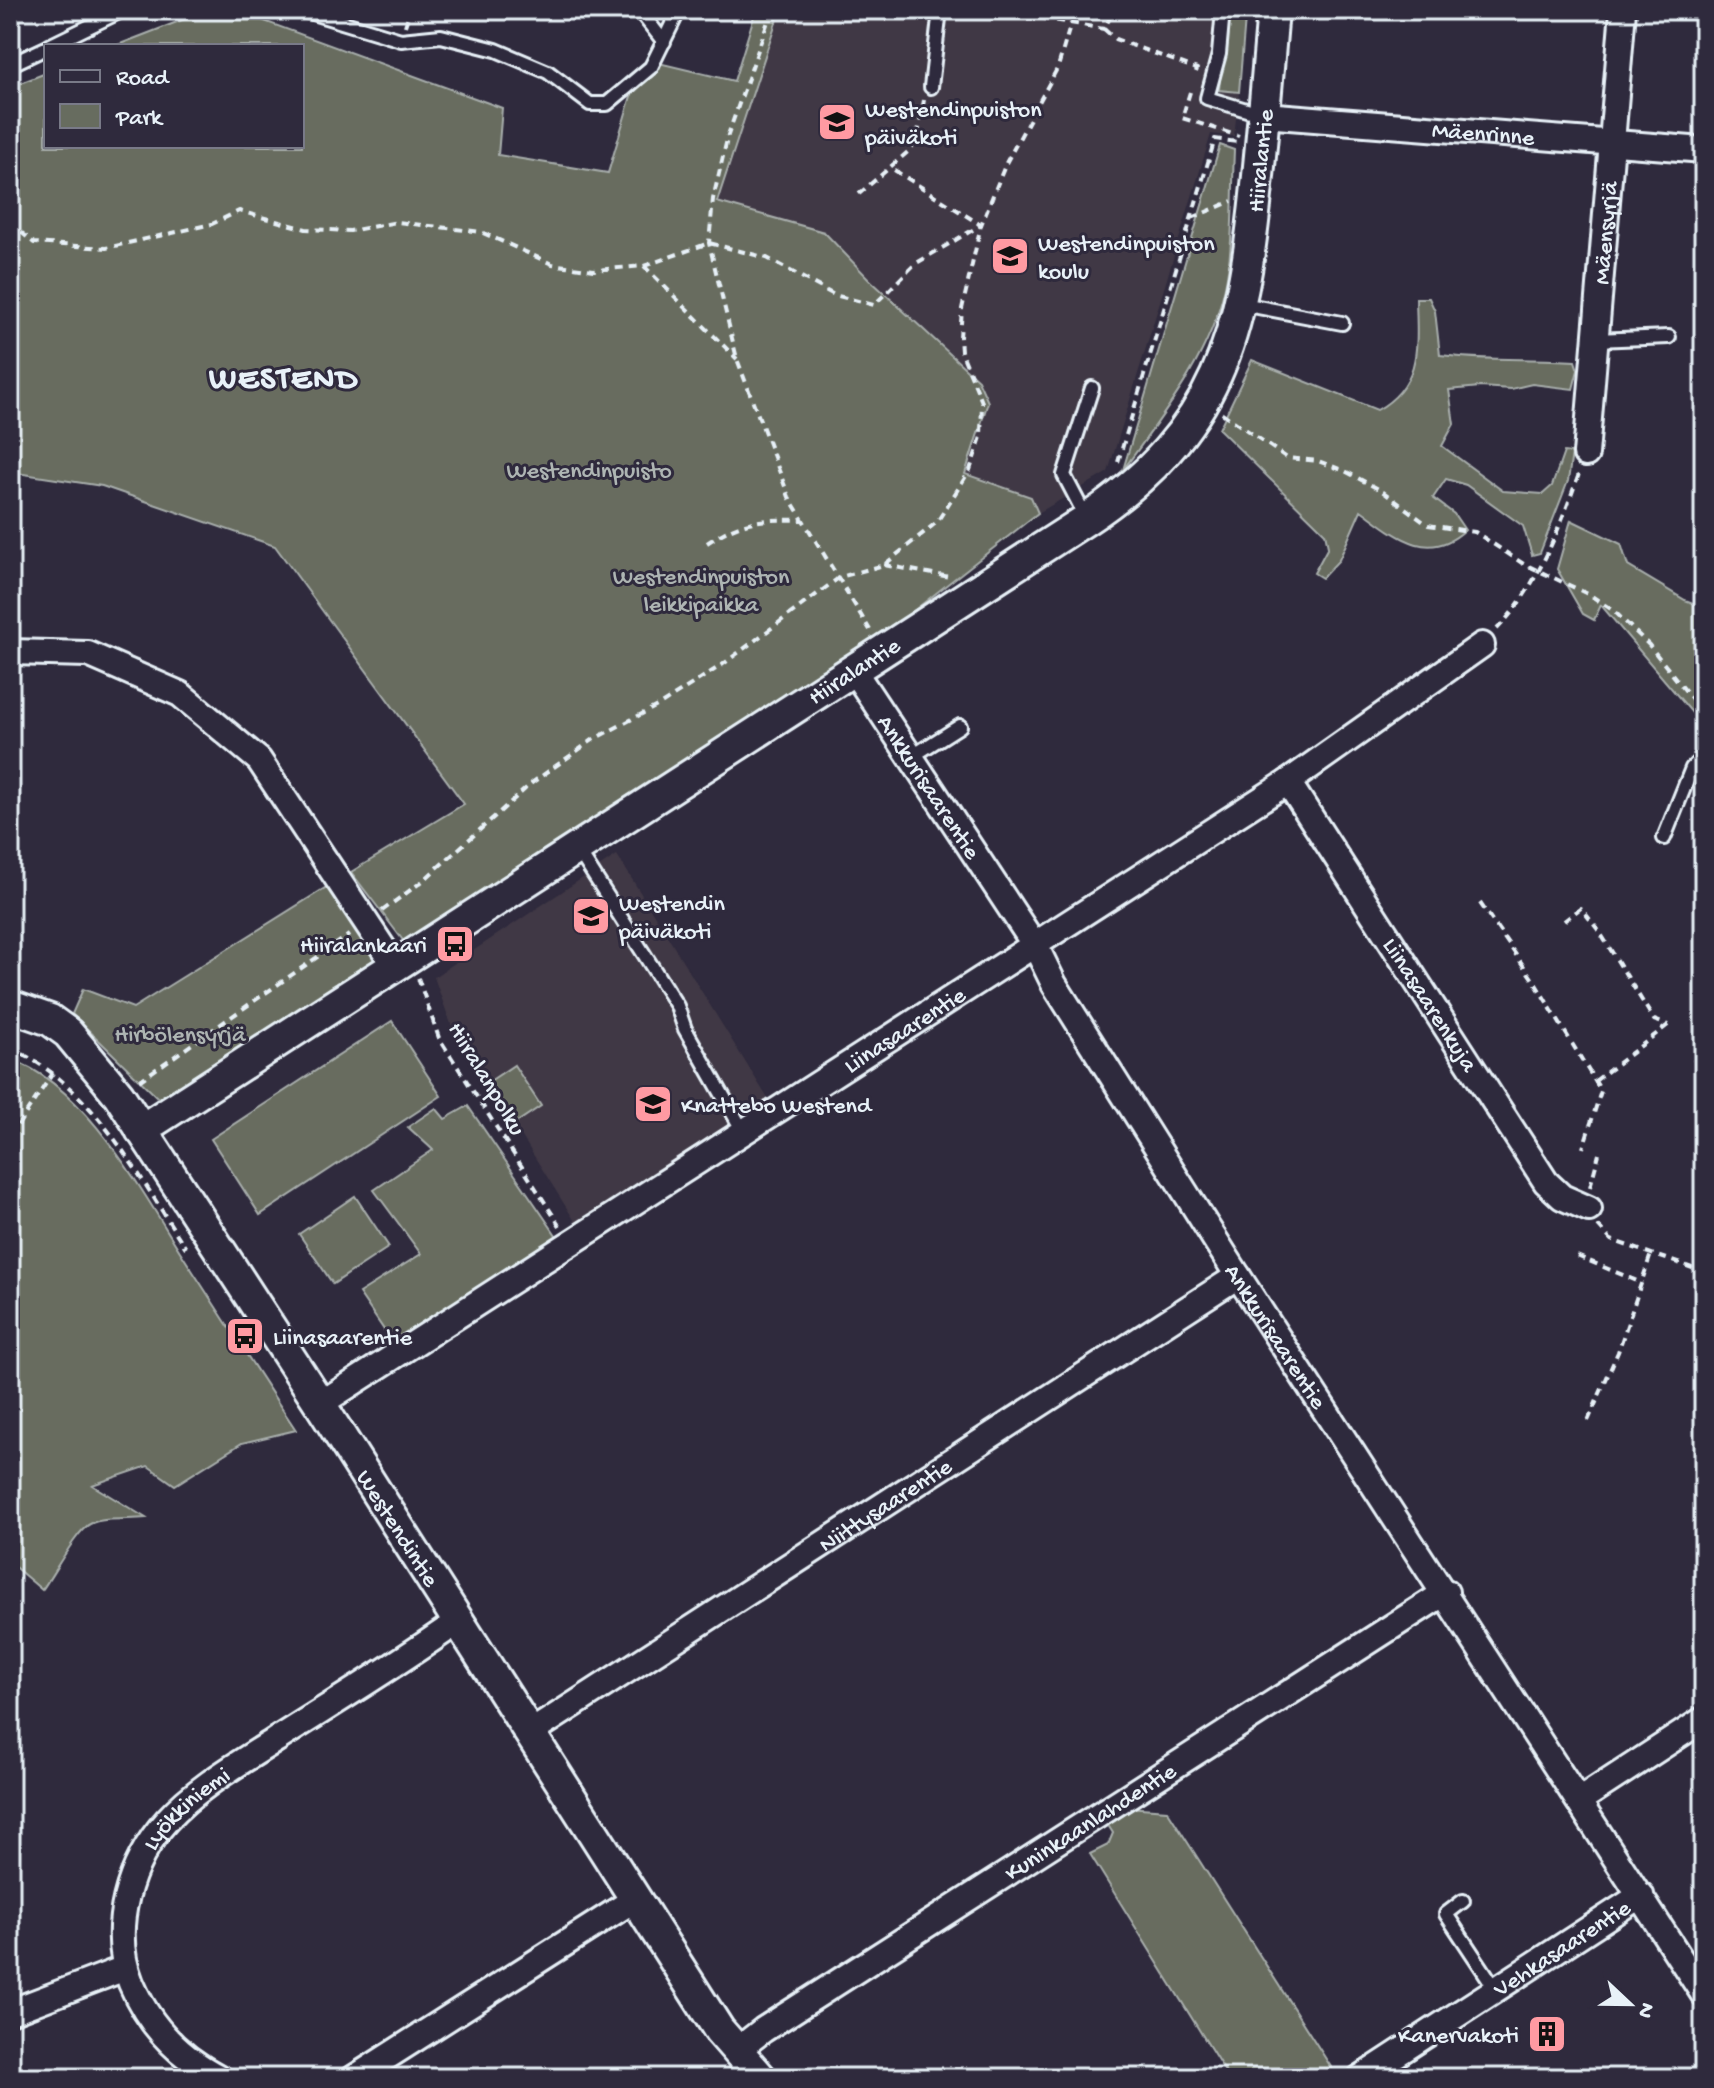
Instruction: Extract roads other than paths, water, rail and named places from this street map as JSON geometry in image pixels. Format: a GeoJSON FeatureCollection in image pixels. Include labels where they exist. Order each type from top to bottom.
{"type":"FeatureCollection","features":[{"type":"Feature","properties":{"kind":"street","name":"Hiiralantie"},"geometry":{"type":"LineString","coordinates":[[141,1130],[1087,519],[1158,461],[1193,420],[1232,340],[1242,304],[1273,10]]}},
{"type":"Feature","properties":{"kind":"street","name":"Mäensyrjä"},"geometry":{"type":"LineString","coordinates":[[1586,454],[1623,10]]}},
{"type":"Feature","properties":{"kind":"street","name":"Mäenrinne"},"geometry":{"type":"LineString","coordinates":[[1264,115],[1704,150]]}},
{"type":"Feature","properties":{"kind":"street","name":"Liinasaarentie"},"geometry":{"type":"LineString","coordinates":[[320,1404],[743,1131],[1036,947],[1288,782],[1482,645]]}},
{"type":"Feature","properties":{"kind":"street"},"geometry":{"type":"LineString","coordinates":[[10,652],[88,654],[180,694],[259,760],[366,923],[401,962]]}},
{"type":"Feature","properties":{"kind":"street","name":"Ankkurisaarentie"},"geometry":{"type":"LineString","coordinates":[[854,671],[1036,947],[1054,984],[1238,1276],[1446,1592],[1704,1995]]}},
{"type":"Feature","properties":{"kind":"street","name":"Liinasaarenkuja"},"geometry":{"type":"LineString","coordinates":[[1288,782],[1546,1182],[1562,1197],[1589,1209]]}},
{"type":"Feature","properties":{"kind":"street","name":"Westendintie"},"geometry":{"type":"LineString","coordinates":[[10,1006],[50,1020],[68,1033],[119,1095],[719,2030],[761,2078]]}},
{"type":"Feature","properties":{"kind":"street","name":"Niittysaarentie"},"geometry":{"type":"LineString","coordinates":[[530,1733],[1238,1276]]}},
{"type":"Feature","properties":{"kind":"street","name":"Kuninkaanlahdentie"},"geometry":{"type":"LineString","coordinates":[[736,2051],[789,2013],[1446,1592]]}},
{"type":"Feature","properties":{"kind":"street","name":"Lyökkiniemi"},"geometry":{"type":"LineString","coordinates":[[220,2078],[188,2059],[161,2034],[139,2003],[125,1968],[124,1910],[132,1878],[146,1848],[168,1818],[247,1758],[457,1622]]}},
{"type":"Feature","properties":{"kind":"street"},"geometry":{"type":"LineString","coordinates":[[1580,1800],[1704,1719]]}},
{"type":"Feature","properties":{"kind":"street","name":"Vehkasaarentie"},"geometry":{"type":"LineString","coordinates":[[1360,2078],[1641,1895]]}},
{"type":"Feature","properties":{"kind":"street"},"geometry":{"type":"LineString","coordinates":[[354,2078],[635,1899]]}},
{"type":"Feature","properties":{"kind":"street"},"geometry":{"type":"LineString","coordinates":[[10,2012],[125,1968]]}},
{"type":"Feature","properties":{"kind":"lane"},"geometry":{"type":"LineString","coordinates":[[54,44],[123,10]]}},
{"type":"Feature","properties":{"kind":"lane"},"geometry":{"type":"LineString","coordinates":[[302,10],[401,40],[441,36],[496,50],[548,72],[590,104],[607,104],[651,67],[679,10]]}},
{"type":"Feature","properties":{"kind":"lane"},"geometry":{"type":"LineString","coordinates":[[639,10],[664,42]]}},
{"type":"Feature","properties":{"kind":"lane"},"geometry":{"type":"LineString","coordinates":[[931,87],[940,10]]}},
{"type":"Feature","properties":{"kind":"lane"},"geometry":{"type":"LineString","coordinates":[[1223,10],[1219,54],[1207,98],[1264,115]]}},
{"type":"Feature","properties":{"kind":"lane"},"geometry":{"type":"LineString","coordinates":[[1266,10],[1273,10]]}},
{"type":"Feature","properties":{"kind":"lane"},"geometry":{"type":"LineString","coordinates":[[16,62],[44,49]]}},
{"type":"Feature","properties":{"kind":"lane"},"geometry":{"type":"LineString","coordinates":[[1242,304],[1342,323]]}},
{"type":"Feature","properties":{"kind":"lane"},"geometry":{"type":"LineString","coordinates":[[1596,340],[1669,337]]}},
{"type":"Feature","properties":{"kind":"lane"},"geometry":{"type":"LineString","coordinates":[[1087,519],[1064,475],[1092,388]]}},
{"type":"Feature","properties":{"kind":"lane"},"geometry":{"type":"LineString","coordinates":[[911,757],[960,726]]}},
{"type":"Feature","properties":{"kind":"lane"},"geometry":{"type":"LineString","coordinates":[[1664,838],[1692,768],[1704,756]]}},
{"type":"Feature","properties":{"kind":"lane"},"geometry":{"type":"LineString","coordinates":[[578,850],[677,1006],[685,1029],[743,1131]]}},
{"type":"Feature","properties":{"kind":"lane"},"geometry":{"type":"LineString","coordinates":[[1463,1901],[1446,1914],[1495,1988]]}},
{"type":"Feature","properties":{"kind":"place","name":"Westendinpuiston päiväkoti"},"geometry":{"type":"Point","coordinates":[837,122]}},
{"type":"Feature","properties":{"kind":"place","name":"Westendinpuiston koulu"},"geometry":{"type":"Point","coordinates":[1010,256]}},
{"type":"Feature","properties":{"kind":"place","name":"Westendin päiväkoti"},"geometry":{"type":"Point","coordinates":[591,916]}},
{"type":"Feature","properties":{"kind":"place","name":"Hiiralankaari"},"geometry":{"type":"Point","coordinates":[455,944]}},
{"type":"Feature","properties":{"kind":"place","name":"Knattebo Westend"},"geometry":{"type":"Point","coordinates":[653,1104]}},
{"type":"Feature","properties":{"kind":"place","name":"Liinasaarentie"},"geometry":{"type":"Point","coordinates":[245,1336]}},
{"type":"Feature","properties":{"kind":"place","name":"Kanervakoti"},"geometry":{"type":"Point","coordinates":[1547,2034]}},
{"type":"Feature","properties":{"kind":"district","name":"WESTEND"},"geometry":{"type":"Point","coordinates":[284,376]}},
{"type":"Feature","properties":{"kind":"park label","name":"Westendinpuisto"},"geometry":{"type":"Point","coordinates":[589,469]}},
{"type":"Feature","properties":{"kind":"park label","name":"Westendinpuiston leikkipaikka"},"geometry":{"type":"Point","coordinates":[701,589]}},
{"type":"Feature","properties":{"kind":"park label","name":"Hirbölensyrjä"},"geometry":{"type":"Point","coordinates":[180,1033]}}]}
